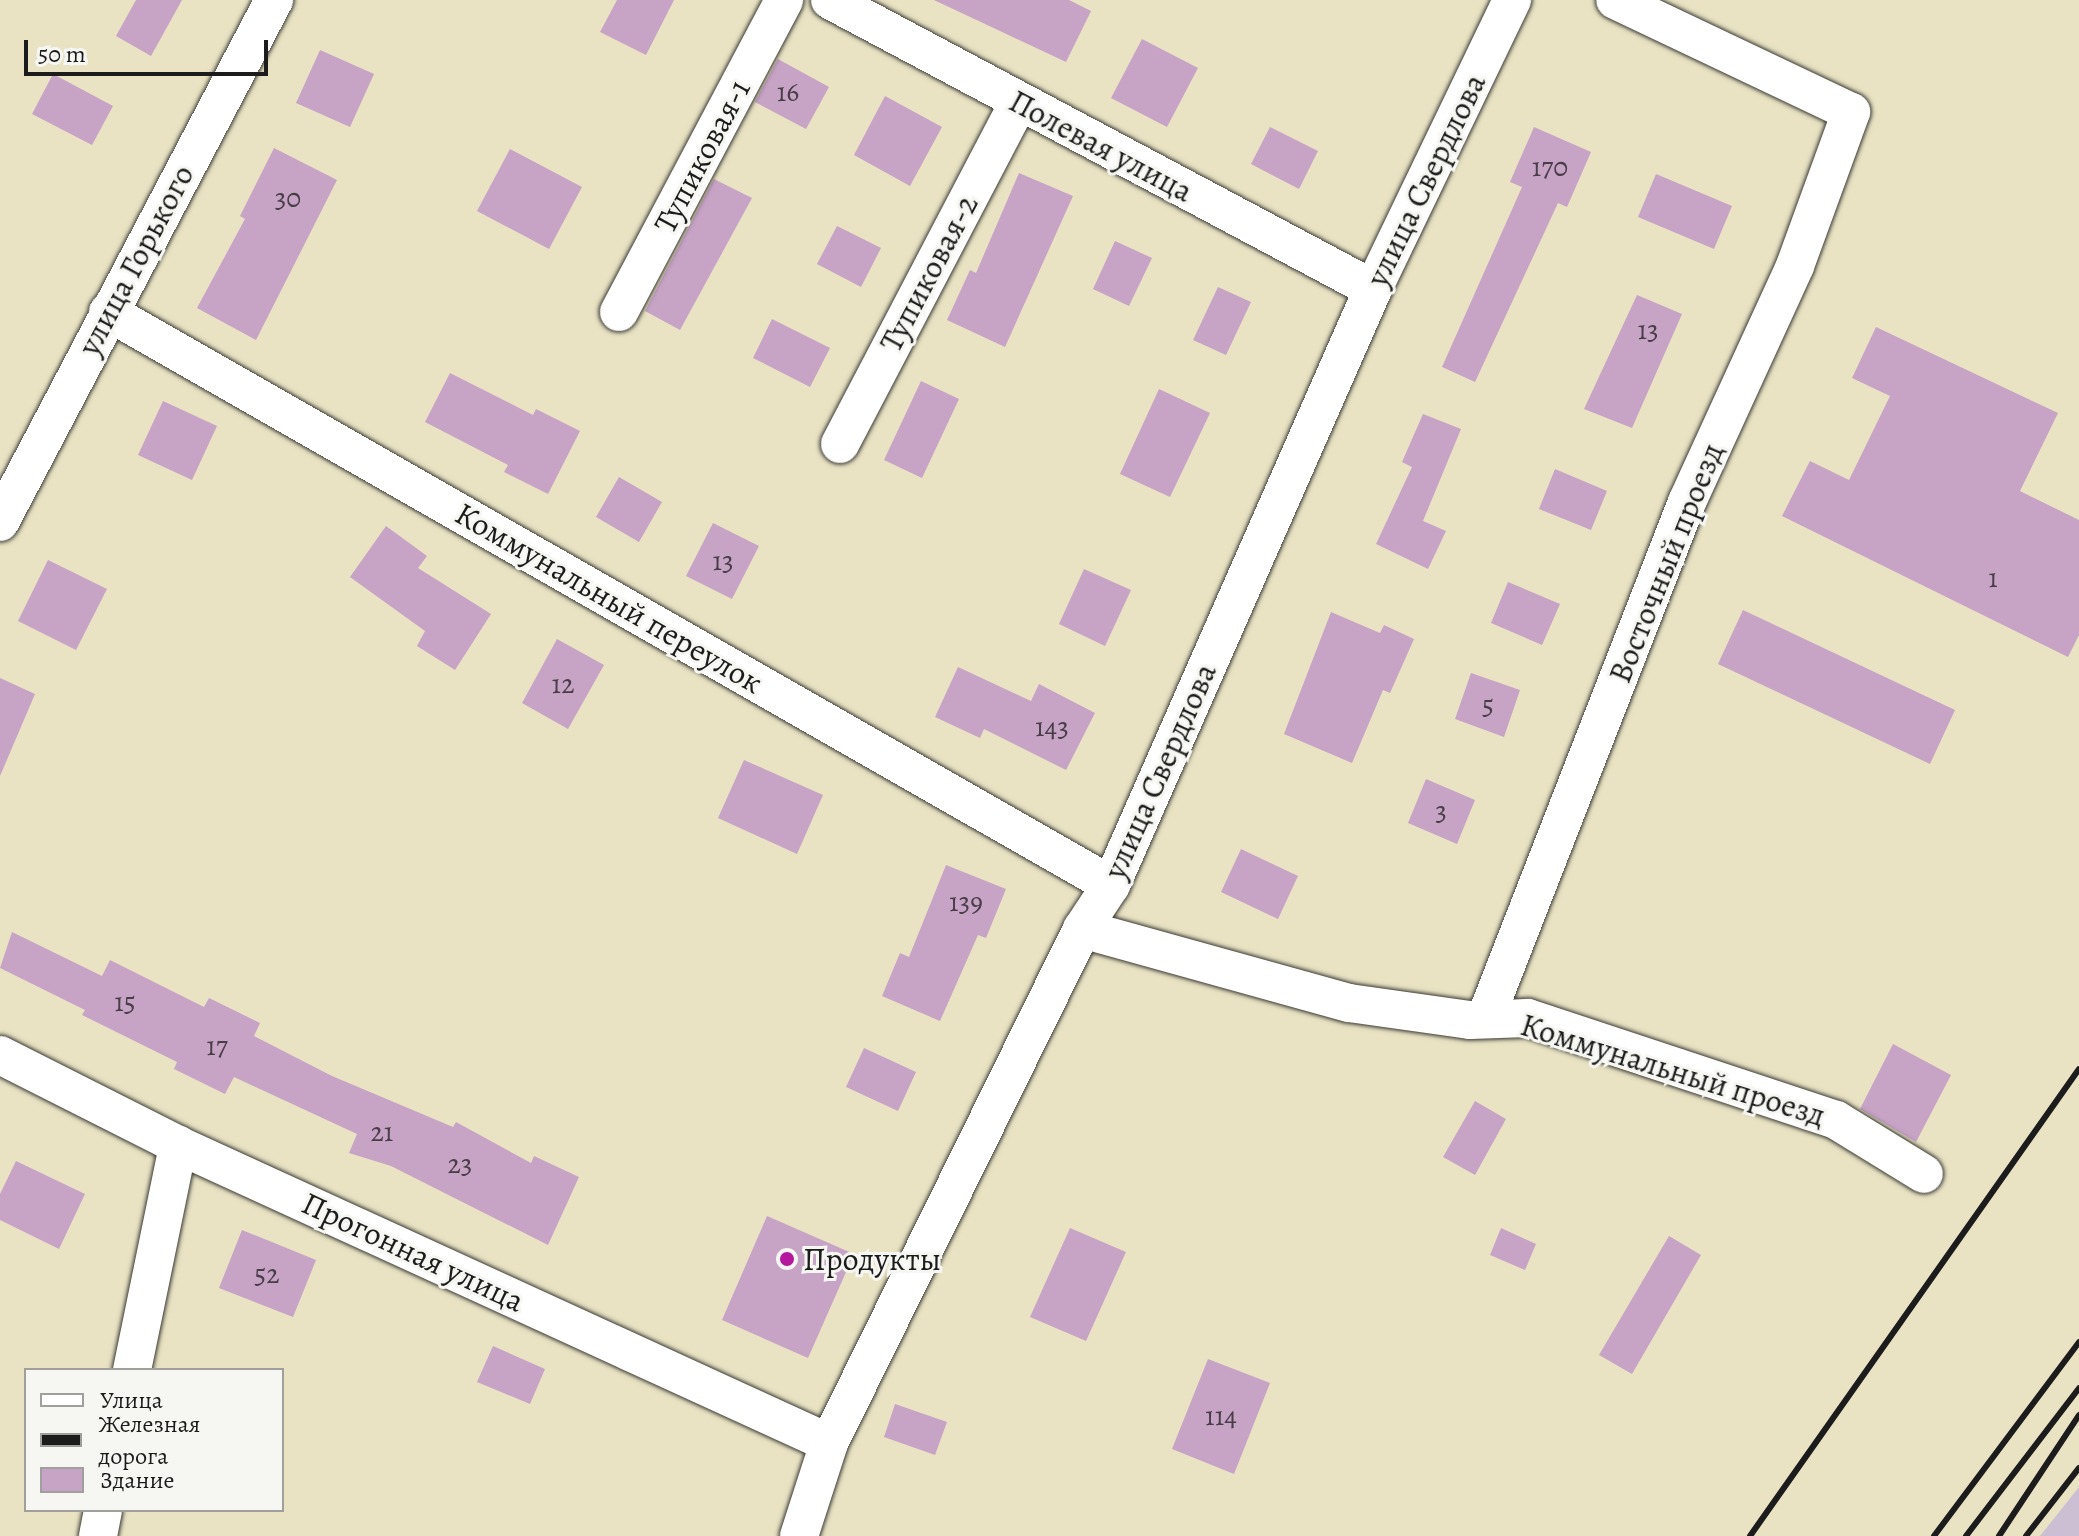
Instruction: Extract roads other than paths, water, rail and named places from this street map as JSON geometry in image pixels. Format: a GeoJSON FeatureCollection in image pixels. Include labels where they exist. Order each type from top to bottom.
{"type":"FeatureCollection","features":[{"type":"Feature","properties":{"kind":"street","name":"улица Горького"},"geometry":{"type":"LineString","coordinates":[[0,522],[274,0]]}},
{"type":"Feature","properties":{"kind":"street","name":"Тупиковая-1"},"geometry":{"type":"LineString","coordinates":[[619,312],[784,0]]}},
{"type":"Feature","properties":{"kind":"street","name":"Полевая улица"},"geometry":{"type":"LineString","coordinates":[[830,0],[1018,103],[1373,289]]}},
{"type":"Feature","properties":{"kind":"street","name":"улица Свердлова"},"geometry":{"type":"LineString","coordinates":[[799,1536],[829,1443],[1082,929],[1111,885],[1373,289],[1512,0]]}},
{"type":"Feature","properties":{"kind":"street","name":"Восточный проезд"},"geometry":{"type":"LineString","coordinates":[[1486,1017],[1687,502],[1795,266],[1851,112],[1615,0]]}},
{"type":"Feature","properties":{"kind":"street","name":"Тупиковая-2"},"geometry":{"type":"LineString","coordinates":[[840,444],[1018,103]]}},
{"type":"Feature","properties":{"kind":"street","name":"Коммунальный переулок"},"geometry":{"type":"LineString","coordinates":[[108,312],[1111,885]]}},
{"type":"Feature","properties":{"kind":"street","name":"Коммунальный проезд"},"geometry":{"type":"LineString","coordinates":[[1082,929],[1349,1003],[1470,1020],[1486,1017],[1528,1018],[1836,1120],[1924,1174]]}},
{"type":"Feature","properties":{"kind":"street","name":"Прогонная улица"},"geometry":{"type":"LineString","coordinates":[[0,1055],[178,1145],[829,1443]]}},
{"type":"Feature","properties":{"kind":"street"},"geometry":{"type":"LineString","coordinates":[[132,1368],[178,1145]]}},
{"type":"Feature","properties":{"kind":"street"},"geometry":{"type":"LineString","coordinates":[[98,1536],[103,1512]]}},
{"type":"Feature","properties":{"kind":"railway"},"geometry":{"type":"LineString","coordinates":[[1750,1536],[2079,1069]]}},
{"type":"Feature","properties":{"kind":"railway"},"geometry":{"type":"LineString","coordinates":[[1934,1536],[2079,1342]]}},
{"type":"Feature","properties":{"kind":"railway"},"geometry":{"type":"LineString","coordinates":[[1966,1536],[2079,1388]]}},
{"type":"Feature","properties":{"kind":"railway"},"geometry":{"type":"LineString","coordinates":[[1999,1536],[2079,1415]]}},
{"type":"Feature","properties":{"kind":"railway"},"geometry":{"type":"LineString","coordinates":[[2026,1536],[2079,1468]]}},
{"type":"Feature","properties":{"kind":"place","name":"Продукты"},"geometry":{"type":"Point","coordinates":[787,1259]}}]}
